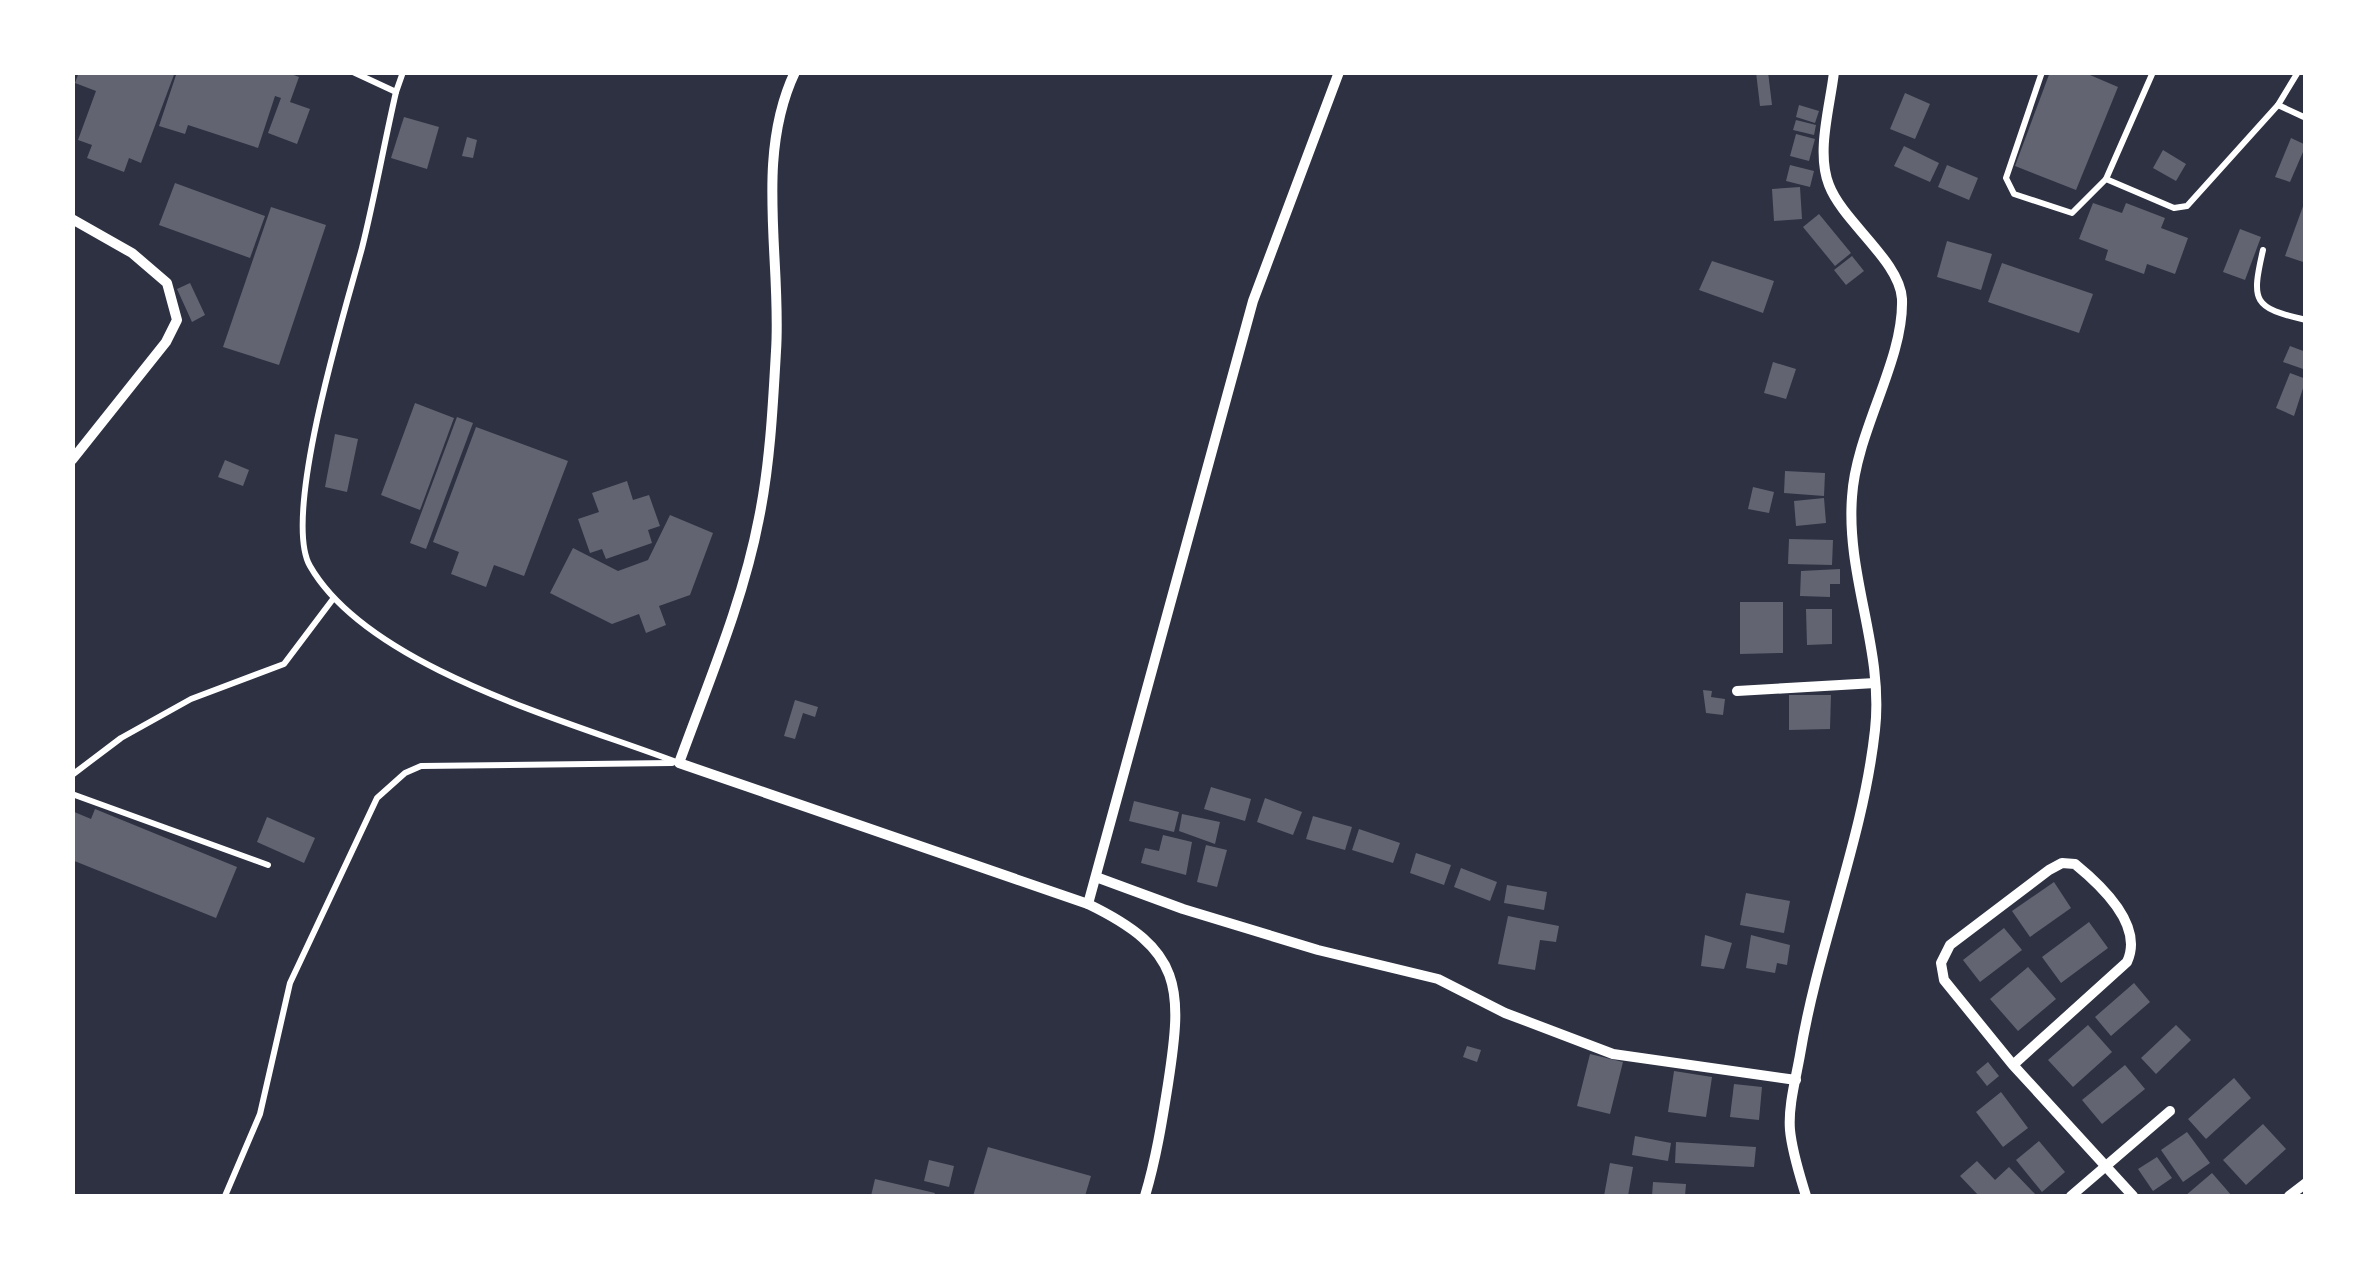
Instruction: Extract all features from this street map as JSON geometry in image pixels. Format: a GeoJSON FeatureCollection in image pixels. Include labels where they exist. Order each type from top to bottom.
{"type":"FeatureCollection","features":[{"type":"Feature","properties":{"kind":"street"},"geometry":{"type":"LineString","coordinates":[[795,72],[777,151],[772,218],[777,348],[760,516],[742,588],[679,763],[1088,904],[1128,923],[1150,941],[1176,991],[1177,1025],[1156,1158],[1145,1196]]}},
{"type":"Feature","properties":{"kind":"street"},"geometry":{"type":"LineString","coordinates":[[1088,904],[1253,302],[1339,72]]}},
{"type":"Feature","properties":{"kind":"street"},"geometry":{"type":"LineString","coordinates":[[1806,1196],[1790,1129],[1796,1080],[1807,1015],[1860,811],[1876,728],[1875,683],[1850,550],[1852,496],[1857,451],[1880,389],[1902,298],[1895,276],[1828,184],[1823,156],[1834,72]]}},
{"type":"Feature","properties":{"kind":"street"},"geometry":{"type":"LineString","coordinates":[[72,219],[132,253],[167,282],[177,320],[166,342],[72,460]]}},
{"type":"Feature","properties":{"kind":"street"},"geometry":{"type":"LineString","coordinates":[[1737,691],[1875,683]]}},
{"type":"Feature","properties":{"kind":"street"},"geometry":{"type":"LineString","coordinates":[[2013,1065],[2127,962],[2132,952],[2126,921],[2075,864],[2062,863],[2049,870],[1950,945],[1941,963],[1944,980],[2013,1065],[2133,1196]]}},
{"type":"Feature","properties":{"kind":"street"},"geometry":{"type":"LineString","coordinates":[[1096,877],[1183,909],[1318,950],[1438,979],[1505,1013],[1613,1054],[1796,1080]]}},
{"type":"Feature","properties":{"kind":"street"},"geometry":{"type":"LineString","coordinates":[[2071,1196],[2170,1111]]}},
{"type":"Feature","properties":{"kind":"street"},"geometry":{"type":"LineString","coordinates":[[2289,1196],[2306,1183]]}},
{"type":"Feature","properties":{"kind":"lane"},"geometry":{"type":"LineString","coordinates":[[353,72],[396,92]]}},
{"type":"Feature","properties":{"kind":"lane"},"geometry":{"type":"LineString","coordinates":[[404,72],[396,92],[361,249],[343,305],[302,510],[307,562],[333,599],[369,628],[440,669],[527,708],[679,763]]}},
{"type":"Feature","properties":{"kind":"lane"},"geometry":{"type":"LineString","coordinates":[[2042,72],[2006,178],[2014,194],[2072,213],[2106,179],[2153,72]]}},
{"type":"Feature","properties":{"kind":"lane"},"geometry":{"type":"LineString","coordinates":[[2106,179],[2174,208],[2186,206],[2278,105],[2298,72]]}},
{"type":"Feature","properties":{"kind":"lane"},"geometry":{"type":"LineString","coordinates":[[2278,105],[2306,118]]}},
{"type":"Feature","properties":{"kind":"lane"},"geometry":{"type":"LineString","coordinates":[[2263,250],[2254,290],[2260,304],[2271,312],[2306,320]]}},
{"type":"Feature","properties":{"kind":"lane"},"geometry":{"type":"LineString","coordinates":[[72,775],[121,738],[191,699],[284,664],[333,599]]}},
{"type":"Feature","properties":{"kind":"lane"},"geometry":{"type":"LineString","coordinates":[[225,1196],[260,1114],[290,983],[377,798],[391,784],[421,766],[679,763]]}},
{"type":"Feature","properties":{"kind":"lane"},"geometry":{"type":"LineString","coordinates":[[72,794],[268,865]]}},
{"type":"Feature","properties":{"kind":"building"},"geometry":{"type":"Polygon","coordinates":[[[79,72],[175,72],[141,163],[129,158],[124,172],[87,158],[92,145],[78,140],[96,91],[75,83],[79,72]]]}},
{"type":"Feature","properties":{"kind":"building"},"geometry":{"type":"Polygon","coordinates":[[[177,72],[286,72],[299,77],[290,102],[310,109],[297,144],[268,133],[281,98],[275,96],[258,148],[188,125],[185,134],[159,126],[177,72]]]}},
{"type":"Feature","properties":{"kind":"building"},"geometry":{"type":"Polygon","coordinates":[[[1756,72],[1768,72],[1772,105],[1760,106],[1756,72]]]}},
{"type":"Feature","properties":{"kind":"building"},"geometry":{"type":"Polygon","coordinates":[[[2050,72],[2083,72],[2118,87],[2076,190],[2015,166],[2050,72]]]}},
{"type":"Feature","properties":{"kind":"building"},"geometry":{"type":"Polygon","coordinates":[[[1905,93],[1930,104],[1915,139],[1890,129],[1905,93]]]}},
{"type":"Feature","properties":{"kind":"building"},"geometry":{"type":"Polygon","coordinates":[[[1799,105],[1819,111],[1815,123],[1796,117],[1799,105]]]}},
{"type":"Feature","properties":{"kind":"building"},"geometry":{"type":"Polygon","coordinates":[[[404,117],[439,127],[427,169],[391,158],[404,117]]]}},
{"type":"Feature","properties":{"kind":"building"},"geometry":{"type":"Polygon","coordinates":[[[1796,120],[1816,125],[1814,135],[1793,130],[1796,120]]]}},
{"type":"Feature","properties":{"kind":"building"},"geometry":{"type":"Polygon","coordinates":[[[1796,134],[1815,139],[1809,161],[1790,156],[1796,134]]]}},
{"type":"Feature","properties":{"kind":"building"},"geometry":{"type":"Polygon","coordinates":[[[467,137],[477,140],[473,158],[462,156],[467,137]]]}},
{"type":"Feature","properties":{"kind":"building"},"geometry":{"type":"Polygon","coordinates":[[[2291,138],[2306,145],[2290,182],[2275,177],[2291,138]]]}},
{"type":"Feature","properties":{"kind":"building"},"geometry":{"type":"Polygon","coordinates":[[[1904,146],[1939,163],[1930,182],[1894,166],[1904,146]]]}},
{"type":"Feature","properties":{"kind":"building"},"geometry":{"type":"Polygon","coordinates":[[[2163,150],[2186,164],[2176,181],[2153,168],[2163,150]]]}},
{"type":"Feature","properties":{"kind":"building"},"geometry":{"type":"Polygon","coordinates":[[[1790,165],[1814,171],[1810,187],[1786,181],[1790,165]]]}},
{"type":"Feature","properties":{"kind":"building"},"geometry":{"type":"Polygon","coordinates":[[[1947,165],[1978,178],[1969,200],[1938,187],[1947,165]]]}},
{"type":"Feature","properties":{"kind":"building"},"geometry":{"type":"Polygon","coordinates":[[[175,183],[265,216],[250,258],[159,225],[175,183]]]}},
{"type":"Feature","properties":{"kind":"building"},"geometry":{"type":"Polygon","coordinates":[[[1800,187],[1802,219],[1774,221],[1772,189],[1800,187]]]}},
{"type":"Feature","properties":{"kind":"building"},"geometry":{"type":"Polygon","coordinates":[[[2306,198],[2306,263],[2285,256],[2306,198]]]}},
{"type":"Feature","properties":{"kind":"building"},"geometry":{"type":"Polygon","coordinates":[[[2093,203],[2122,213],[2126,203],[2165,218],[2161,228],[2188,238],[2175,274],[2147,264],[2144,274],[2105,260],[2108,250],[2079,239],[2093,203]]]}},
{"type":"Feature","properties":{"kind":"building"},"geometry":{"type":"Polygon","coordinates":[[[271,207],[326,225],[279,365],[223,347],[271,207]]]}},
{"type":"Feature","properties":{"kind":"building"},"geometry":{"type":"Polygon","coordinates":[[[1819,214],[1851,253],[1835,266],[1803,227],[1819,214]]]}},
{"type":"Feature","properties":{"kind":"building"},"geometry":{"type":"Polygon","coordinates":[[[2240,229],[2261,237],[2245,280],[2223,272],[2240,229]]]}},
{"type":"Feature","properties":{"kind":"building"},"geometry":{"type":"Polygon","coordinates":[[[1947,241],[1992,254],[1981,290],[1937,277],[1947,241]]]}},
{"type":"Feature","properties":{"kind":"building"},"geometry":{"type":"Polygon","coordinates":[[[1852,256],[1864,271],[1846,285],[1834,270],[1852,256]]]}},
{"type":"Feature","properties":{"kind":"building"},"geometry":{"type":"Polygon","coordinates":[[[1712,261],[1774,281],[1763,313],[1699,290],[1712,261]]]}},
{"type":"Feature","properties":{"kind":"building"},"geometry":{"type":"Polygon","coordinates":[[[2002,263],[2093,294],[2079,333],[1988,302],[2002,263]]]}},
{"type":"Feature","properties":{"kind":"building"},"geometry":{"type":"Polygon","coordinates":[[[190,283],[205,315],[192,322],[177,289],[190,283]]]}},
{"type":"Feature","properties":{"kind":"building"},"geometry":{"type":"Polygon","coordinates":[[[2290,346],[2306,352],[2306,370],[2283,362],[2290,346]]]}},
{"type":"Feature","properties":{"kind":"building"},"geometry":{"type":"Polygon","coordinates":[[[1773,362],[1796,369],[1786,399],[1764,393],[1773,362]]]}},
{"type":"Feature","properties":{"kind":"building"},"geometry":{"type":"Polygon","coordinates":[[[2290,373],[2306,379],[2294,416],[2276,408],[2290,373]]]}},
{"type":"Feature","properties":{"kind":"building"},"geometry":{"type":"Polygon","coordinates":[[[415,403],[454,418],[420,510],[381,495],[415,403]]]}},
{"type":"Feature","properties":{"kind":"building"},"geometry":{"type":"Polygon","coordinates":[[[457,417],[473,423],[426,549],[410,543],[457,417]]]}},
{"type":"Feature","properties":{"kind":"building"},"geometry":{"type":"Polygon","coordinates":[[[476,427],[568,461],[524,576],[494,565],[486,587],[451,574],[459,552],[433,542],[476,427]]]}},
{"type":"Feature","properties":{"kind":"building"},"geometry":{"type":"Polygon","coordinates":[[[335,434],[358,439],[347,492],[325,487],[335,434]]]}},
{"type":"Feature","properties":{"kind":"building"},"geometry":{"type":"Polygon","coordinates":[[[225,460],[249,470],[243,486],[218,477],[225,460]]]}},
{"type":"Feature","properties":{"kind":"building"},"geometry":{"type":"Polygon","coordinates":[[[1785,471],[1825,473],[1824,496],[1784,493],[1785,471]]]}},
{"type":"Feature","properties":{"kind":"building"},"geometry":{"type":"Polygon","coordinates":[[[627,481],[633,500],[649,495],[660,526],[648,530],[652,543],[606,559],[602,549],[590,553],[578,519],[599,512],[592,493],[627,481]]]}},
{"type":"Feature","properties":{"kind":"building"},"geometry":{"type":"Polygon","coordinates":[[[1753,487],[1774,492],[1769,513],[1748,509],[1753,487]]]}},
{"type":"Feature","properties":{"kind":"building"},"geometry":{"type":"Polygon","coordinates":[[[1824,498],[1826,523],[1796,526],[1794,501],[1824,498]]]}},
{"type":"Feature","properties":{"kind":"building"},"geometry":{"type":"Polygon","coordinates":[[[670,515],[713,533],[690,595],[659,606],[666,625],[646,633],[639,614],[612,624],[550,593],[573,548],[618,571],[648,560],[670,515]]]}},
{"type":"Feature","properties":{"kind":"building"},"geometry":{"type":"Polygon","coordinates":[[[1789,539],[1833,540],[1832,565],[1788,564],[1789,539]]]}},
{"type":"Feature","properties":{"kind":"building"},"geometry":{"type":"Polygon","coordinates":[[[1840,569],[1840,584],[1830,584],[1830,597],[1800,596],[1801,571],[1840,569]]]}},
{"type":"Feature","properties":{"kind":"building"},"geometry":{"type":"Polygon","coordinates":[[[1740,602],[1783,602],[1783,653],[1740,654],[1740,602]]]}},
{"type":"Feature","properties":{"kind":"building"},"geometry":{"type":"Polygon","coordinates":[[[1806,609],[1832,609],[1832,644],[1807,645],[1806,609]]]}},
{"type":"Feature","properties":{"kind":"building"},"geometry":{"type":"Polygon","coordinates":[[[1703,690],[1712,691],[1711,697],[1725,699],[1723,715],[1706,713],[1703,690]]]}},
{"type":"Feature","properties":{"kind":"building"},"geometry":{"type":"Polygon","coordinates":[[[1789,695],[1831,695],[1830,729],[1789,730],[1789,695]]]}},
{"type":"Feature","properties":{"kind":"building"},"geometry":{"type":"Polygon","coordinates":[[[795,700],[818,707],[815,717],[803,713],[795,739],[784,736],[795,700]]]}},
{"type":"Feature","properties":{"kind":"building"},"geometry":{"type":"Polygon","coordinates":[[[1211,787],[1251,799],[1245,821],[1204,809],[1211,787]]]}},
{"type":"Feature","properties":{"kind":"building"},"geometry":{"type":"Polygon","coordinates":[[[1265,798],[1302,812],[1293,835],[1257,822],[1265,798]]]}},
{"type":"Feature","properties":{"kind":"building"},"geometry":{"type":"Polygon","coordinates":[[[1134,801],[1179,812],[1174,832],[1129,821],[1134,801]]]}},
{"type":"Feature","properties":{"kind":"building"},"geometry":{"type":"Polygon","coordinates":[[[95,809],[237,867],[216,918],[72,860],[72,811],[91,819],[95,809]]]}},
{"type":"Feature","properties":{"kind":"building"},"geometry":{"type":"Polygon","coordinates":[[[1182,814],[1220,822],[1215,844],[1179,831],[1182,814]]]}},
{"type":"Feature","properties":{"kind":"building"},"geometry":{"type":"Polygon","coordinates":[[[1313,816],[1352,827],[1345,850],[1306,839],[1313,816]]]}},
{"type":"Feature","properties":{"kind":"building"},"geometry":{"type":"Polygon","coordinates":[[[267,817],[315,838],[304,863],[257,842],[267,817]]]}},
{"type":"Feature","properties":{"kind":"building"},"geometry":{"type":"Polygon","coordinates":[[[1359,829],[1400,843],[1393,863],[1352,850],[1359,829]]]}},
{"type":"Feature","properties":{"kind":"building"},"geometry":{"type":"Polygon","coordinates":[[[1163,835],[1192,842],[1186,875],[1141,863],[1145,848],[1159,851],[1163,835]]]}},
{"type":"Feature","properties":{"kind":"building"},"geometry":{"type":"Polygon","coordinates":[[[1206,845],[1227,850],[1217,887],[1197,882],[1206,845]]]}},
{"type":"Feature","properties":{"kind":"building"},"geometry":{"type":"Polygon","coordinates":[[[1416,853],[1451,865],[1444,885],[1410,873],[1416,853]]]}},
{"type":"Feature","properties":{"kind":"building"},"geometry":{"type":"Polygon","coordinates":[[[1461,868],[1497,882],[1490,901],[1454,887],[1461,868]]]}},
{"type":"Feature","properties":{"kind":"building"},"geometry":{"type":"Polygon","coordinates":[[[2054,882],[2071,908],[2030,937],[2012,911],[2054,882]]]}},
{"type":"Feature","properties":{"kind":"building"},"geometry":{"type":"Polygon","coordinates":[[[1507,885],[1547,892],[1544,910],[1504,903],[1507,885]]]}},
{"type":"Feature","properties":{"kind":"building"},"geometry":{"type":"Polygon","coordinates":[[[1746,893],[1790,901],[1784,933],[1740,925],[1746,893]]]}},
{"type":"Feature","properties":{"kind":"building"},"geometry":{"type":"Polygon","coordinates":[[[1508,916],[1559,926],[1556,942],[1540,940],[1535,970],[1498,964],[1508,916]]]}},
{"type":"Feature","properties":{"kind":"building"},"geometry":{"type":"Polygon","coordinates":[[[2089,922],[2108,948],[2061,983],[2042,957],[2089,922]]]}},
{"type":"Feature","properties":{"kind":"building"},"geometry":{"type":"Polygon","coordinates":[[[2004,928],[2022,950],[1980,982],[1963,960],[2004,928]]]}},
{"type":"Feature","properties":{"kind":"building"},"geometry":{"type":"Polygon","coordinates":[[[1705,935],[1732,943],[1724,969],[1701,966],[1705,935]]]}},
{"type":"Feature","properties":{"kind":"building"},"geometry":{"type":"Polygon","coordinates":[[[1751,935],[1790,945],[1787,965],[1777,963],[1775,973],[1746,968],[1751,935]]]}},
{"type":"Feature","properties":{"kind":"building"},"geometry":{"type":"Polygon","coordinates":[[[2028,967],[2056,999],[2018,1031],[1990,999],[2028,967]]]}},
{"type":"Feature","properties":{"kind":"building"},"geometry":{"type":"Polygon","coordinates":[[[2134,983],[2150,1002],[2111,1036],[2095,1017],[2134,983]]]}},
{"type":"Feature","properties":{"kind":"building"},"geometry":{"type":"Polygon","coordinates":[[[2088,1025],[2112,1052],[2073,1087],[2048,1060],[2088,1025]]]}},
{"type":"Feature","properties":{"kind":"building"},"geometry":{"type":"Polygon","coordinates":[[[2176,1025],[2191,1040],[2156,1074],[2141,1058],[2176,1025]]]}},
{"type":"Feature","properties":{"kind":"building"},"geometry":{"type":"Polygon","coordinates":[[[1467,1046],[1481,1050],[1477,1062],[1463,1057],[1467,1046]]]}},
{"type":"Feature","properties":{"kind":"building"},"geometry":{"type":"Polygon","coordinates":[[[1590,1054],[1623,1062],[1610,1114],[1577,1106],[1590,1054]]]}},
{"type":"Feature","properties":{"kind":"building"},"geometry":{"type":"Polygon","coordinates":[[[1988,1062],[1999,1076],[1987,1086],[1976,1072],[1988,1062]]]}},
{"type":"Feature","properties":{"kind":"building"},"geometry":{"type":"Polygon","coordinates":[[[2125,1065],[2145,1089],[2102,1124],[2082,1100],[2125,1065]]]}},
{"type":"Feature","properties":{"kind":"building"},"geometry":{"type":"Polygon","coordinates":[[[1674,1071],[1712,1077],[1706,1117],[1668,1112],[1674,1071]]]}},
{"type":"Feature","properties":{"kind":"building"},"geometry":{"type":"Polygon","coordinates":[[[2234,1078],[2251,1098],[2206,1139],[2188,1119],[2234,1078]]]}},
{"type":"Feature","properties":{"kind":"building"},"geometry":{"type":"Polygon","coordinates":[[[1734,1084],[1762,1087],[1759,1120],[1730,1117],[1734,1084]]]}},
{"type":"Feature","properties":{"kind":"building"},"geometry":{"type":"Polygon","coordinates":[[[2001,1092],[2028,1128],[2003,1147],[1976,1112],[2001,1092]]]}},
{"type":"Feature","properties":{"kind":"building"},"geometry":{"type":"Polygon","coordinates":[[[2263,1124],[2286,1149],[2246,1185],[2223,1160],[2263,1124]]]}},
{"type":"Feature","properties":{"kind":"building"},"geometry":{"type":"Polygon","coordinates":[[[2187,1132],[2210,1163],[2183,1182],[2161,1150],[2187,1132]]]}},
{"type":"Feature","properties":{"kind":"building"},"geometry":{"type":"Polygon","coordinates":[[[1635,1136],[1671,1143],[1668,1161],[1632,1155],[1635,1136]]]}},
{"type":"Feature","properties":{"kind":"building"},"geometry":{"type":"Polygon","coordinates":[[[2039,1141],[2065,1172],[2042,1192],[2016,1160],[2039,1141]]]}},
{"type":"Feature","properties":{"kind":"building"},"geometry":{"type":"Polygon","coordinates":[[[1676,1142],[1756,1147],[1754,1167],[1675,1163],[1676,1142]]]}},
{"type":"Feature","properties":{"kind":"building"},"geometry":{"type":"Polygon","coordinates":[[[988,1147],[1091,1176],[1085,1196],[973,1196],[988,1147]]]}},
{"type":"Feature","properties":{"kind":"building"},"geometry":{"type":"Polygon","coordinates":[[[2157,1157],[2172,1178],[2153,1191],[2138,1169],[2157,1157]]]}},
{"type":"Feature","properties":{"kind":"building"},"geometry":{"type":"Polygon","coordinates":[[[929,1160],[954,1166],[949,1187],[924,1181],[929,1160]]]}},
{"type":"Feature","properties":{"kind":"building"},"geometry":{"type":"Polygon","coordinates":[[[1977,1161],[1995,1180],[2009,1167],[2037,1196],[1979,1196],[1960,1176],[1977,1161]]]}},
{"type":"Feature","properties":{"kind":"building"},"geometry":{"type":"Polygon","coordinates":[[[1610,1163],[1633,1167],[1628,1196],[1604,1196],[1610,1163]]]}},
{"type":"Feature","properties":{"kind":"building"},"geometry":{"type":"Polygon","coordinates":[[[2212,1173],[2232,1196],[2185,1196],[2212,1173]]]}},
{"type":"Feature","properties":{"kind":"building"},"geometry":{"type":"Polygon","coordinates":[[[875,1179],[935,1193],[871,1196],[875,1179]]]}},
{"type":"Feature","properties":{"kind":"building"},"geometry":{"type":"Polygon","coordinates":[[[1653,1182],[1686,1184],[1685,1196],[1652,1196],[1653,1182]]]}}]}
